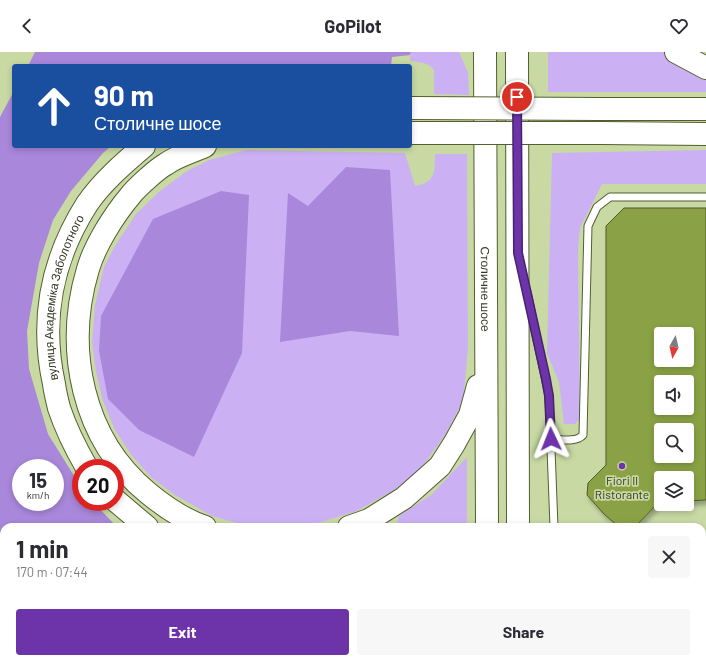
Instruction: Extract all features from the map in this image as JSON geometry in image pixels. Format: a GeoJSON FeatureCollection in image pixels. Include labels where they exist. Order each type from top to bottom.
{"type":"FeatureCollection","features":[{"type":"Feature","properties":{"kind":"main road"},"geometry":{"type":"LineString","coordinates":[[517,52],[518,523]]}},
{"type":"Feature","properties":{"kind":"main road"},"geometry":{"type":"LineString","coordinates":[[676,52],[706,68]]}},
{"type":"Feature","properties":{"kind":"main road","name":"Столичне шосе"},"geometry":{"type":"LineString","coordinates":[[482,60],[487,523]]}},
{"type":"Feature","properties":{"kind":"main road"},"geometry":{"type":"LineString","coordinates":[[412,108],[600,110],[706,109]]}},
{"type":"Feature","properties":{"kind":"main road"},"geometry":{"type":"LineString","coordinates":[[412,133],[706,134]]}},
{"type":"Feature","properties":{"kind":"main road","name":"вулиця Академіка Заболотного"},"geometry":{"type":"LineString","coordinates":[[82,459],[74,444],[59,408],[50,365],[48,331],[49,307],[56,271],[66,244],[88,204],[116,170],[142,148]]}},
{"type":"Feature","properties":{"kind":"main road","name":"вулиця Академіка Заболотного"},"geometry":{"type":"LineString","coordinates":[[193,523],[162,504],[136,483],[113,454],[99,431],[85,398],[79,362],[78,327],[82,296],[88,268],[106,229],[130,195],[166,163],[200,148]]}},
{"type":"Feature","properties":{"kind":"main road"},"geometry":{"type":"LineString","coordinates":[[365,523],[404,498],[440,466],[470,415],[485,355]]}},
{"type":"Feature","properties":{"kind":"main road"},"geometry":{"type":"LineString","coordinates":[[124,508],[142,523]]}},
{"type":"Feature","properties":{"kind":"lane"},"geometry":{"type":"LineString","coordinates":[[551,439],[575,440],[581,438],[583,435],[588,226],[597,207],[610,197],[706,197]]}},
{"type":"Feature","properties":{"kind":"lane"},"geometry":{"type":"LineString","coordinates":[[518,253],[549,396],[554,523]]}},
{"type":"Feature","properties":{"kind":"shaded area"},"geometry":{"type":"Polygon","coordinates":[[[35,52],[411,52],[410,55],[392,57],[391,64],[29,64],[35,52]]]}},
{"type":"Feature","properties":{"kind":"shaded area"},"geometry":{"type":"Polygon","coordinates":[[[411,52],[459,52],[468,73],[469,95],[434,94],[434,70],[426,64],[410,61],[411,52]]]}},
{"type":"Feature","properties":{"kind":"shaded area"},"geometry":{"type":"Polygon","coordinates":[[[548,52],[663,52],[688,70],[706,78],[706,92],[548,92],[548,52]]]}},
{"type":"Feature","properties":{"kind":"shaded area"},"geometry":{"type":"Polygon","coordinates":[[[12,95],[12,148],[109,148],[71,191],[53,220],[39,263],[27,331],[29,369],[48,434],[64,459],[12,459],[12,511],[64,511],[64,460],[72,473],[72,511],[102,511],[113,523],[0,523],[0,117],[12,95]]]}},
{"type":"Feature","properties":{"kind":"shaded area"},"geometry":{"type":"Polygon","coordinates":[[[247,150],[405,153],[415,186],[422,185],[432,176],[435,166],[435,154],[467,154],[468,347],[463,401],[445,435],[420,470],[394,490],[357,511],[318,523],[237,523],[212,516],[175,495],[152,478],[132,456],[115,430],[103,401],[96,372],[92,342],[95,305],[104,267],[115,246],[136,214],[160,191],[187,171],[209,160],[247,150]]]}},
{"type":"Feature","properties":{"kind":"shaded area"},"geometry":{"type":"Polygon","coordinates":[[[706,150],[706,184],[602,184],[580,228],[578,249],[580,418],[575,424],[564,424],[559,382],[547,353],[552,153],[706,150]]]}},
{"type":"Feature","properties":{"kind":"shaded area"},"geometry":{"type":"Polygon","coordinates":[[[346,167],[390,170],[399,336],[350,331],[280,342],[288,193],[308,206],[346,167]]]}},
{"type":"Feature","properties":{"kind":"shaded area"},"geometry":{"type":"Polygon","coordinates":[[[221,191],[249,195],[242,353],[194,457],[139,430],[108,399],[99,351],[101,316],[153,219],[221,191]]]}},
{"type":"Feature","properties":{"kind":"shaded area"},"geometry":{"type":"Polygon","coordinates":[[[467,457],[467,523],[397,523],[399,516],[431,495],[467,457]]]}},
{"type":"Feature","properties":{"kind":"building"},"geometry":{"type":"Polygon","coordinates":[[[624,208],[706,208],[706,500],[694,501],[694,471],[654,471],[654,507],[639,523],[614,523],[587,495],[588,483],[606,465],[606,226],[624,208]]]}},
{"type":"Feature","properties":{"kind":"place","name":"Fiori Il Ristorante"},"geometry":{"type":"Point","coordinates":[622,466]}},
{"type":"Feature","properties":{"kind":"route"},"geometry":{"type":"LineString","coordinates":[[517,97],[518,253],[546,379],[549,396],[551,439]]}}]}
